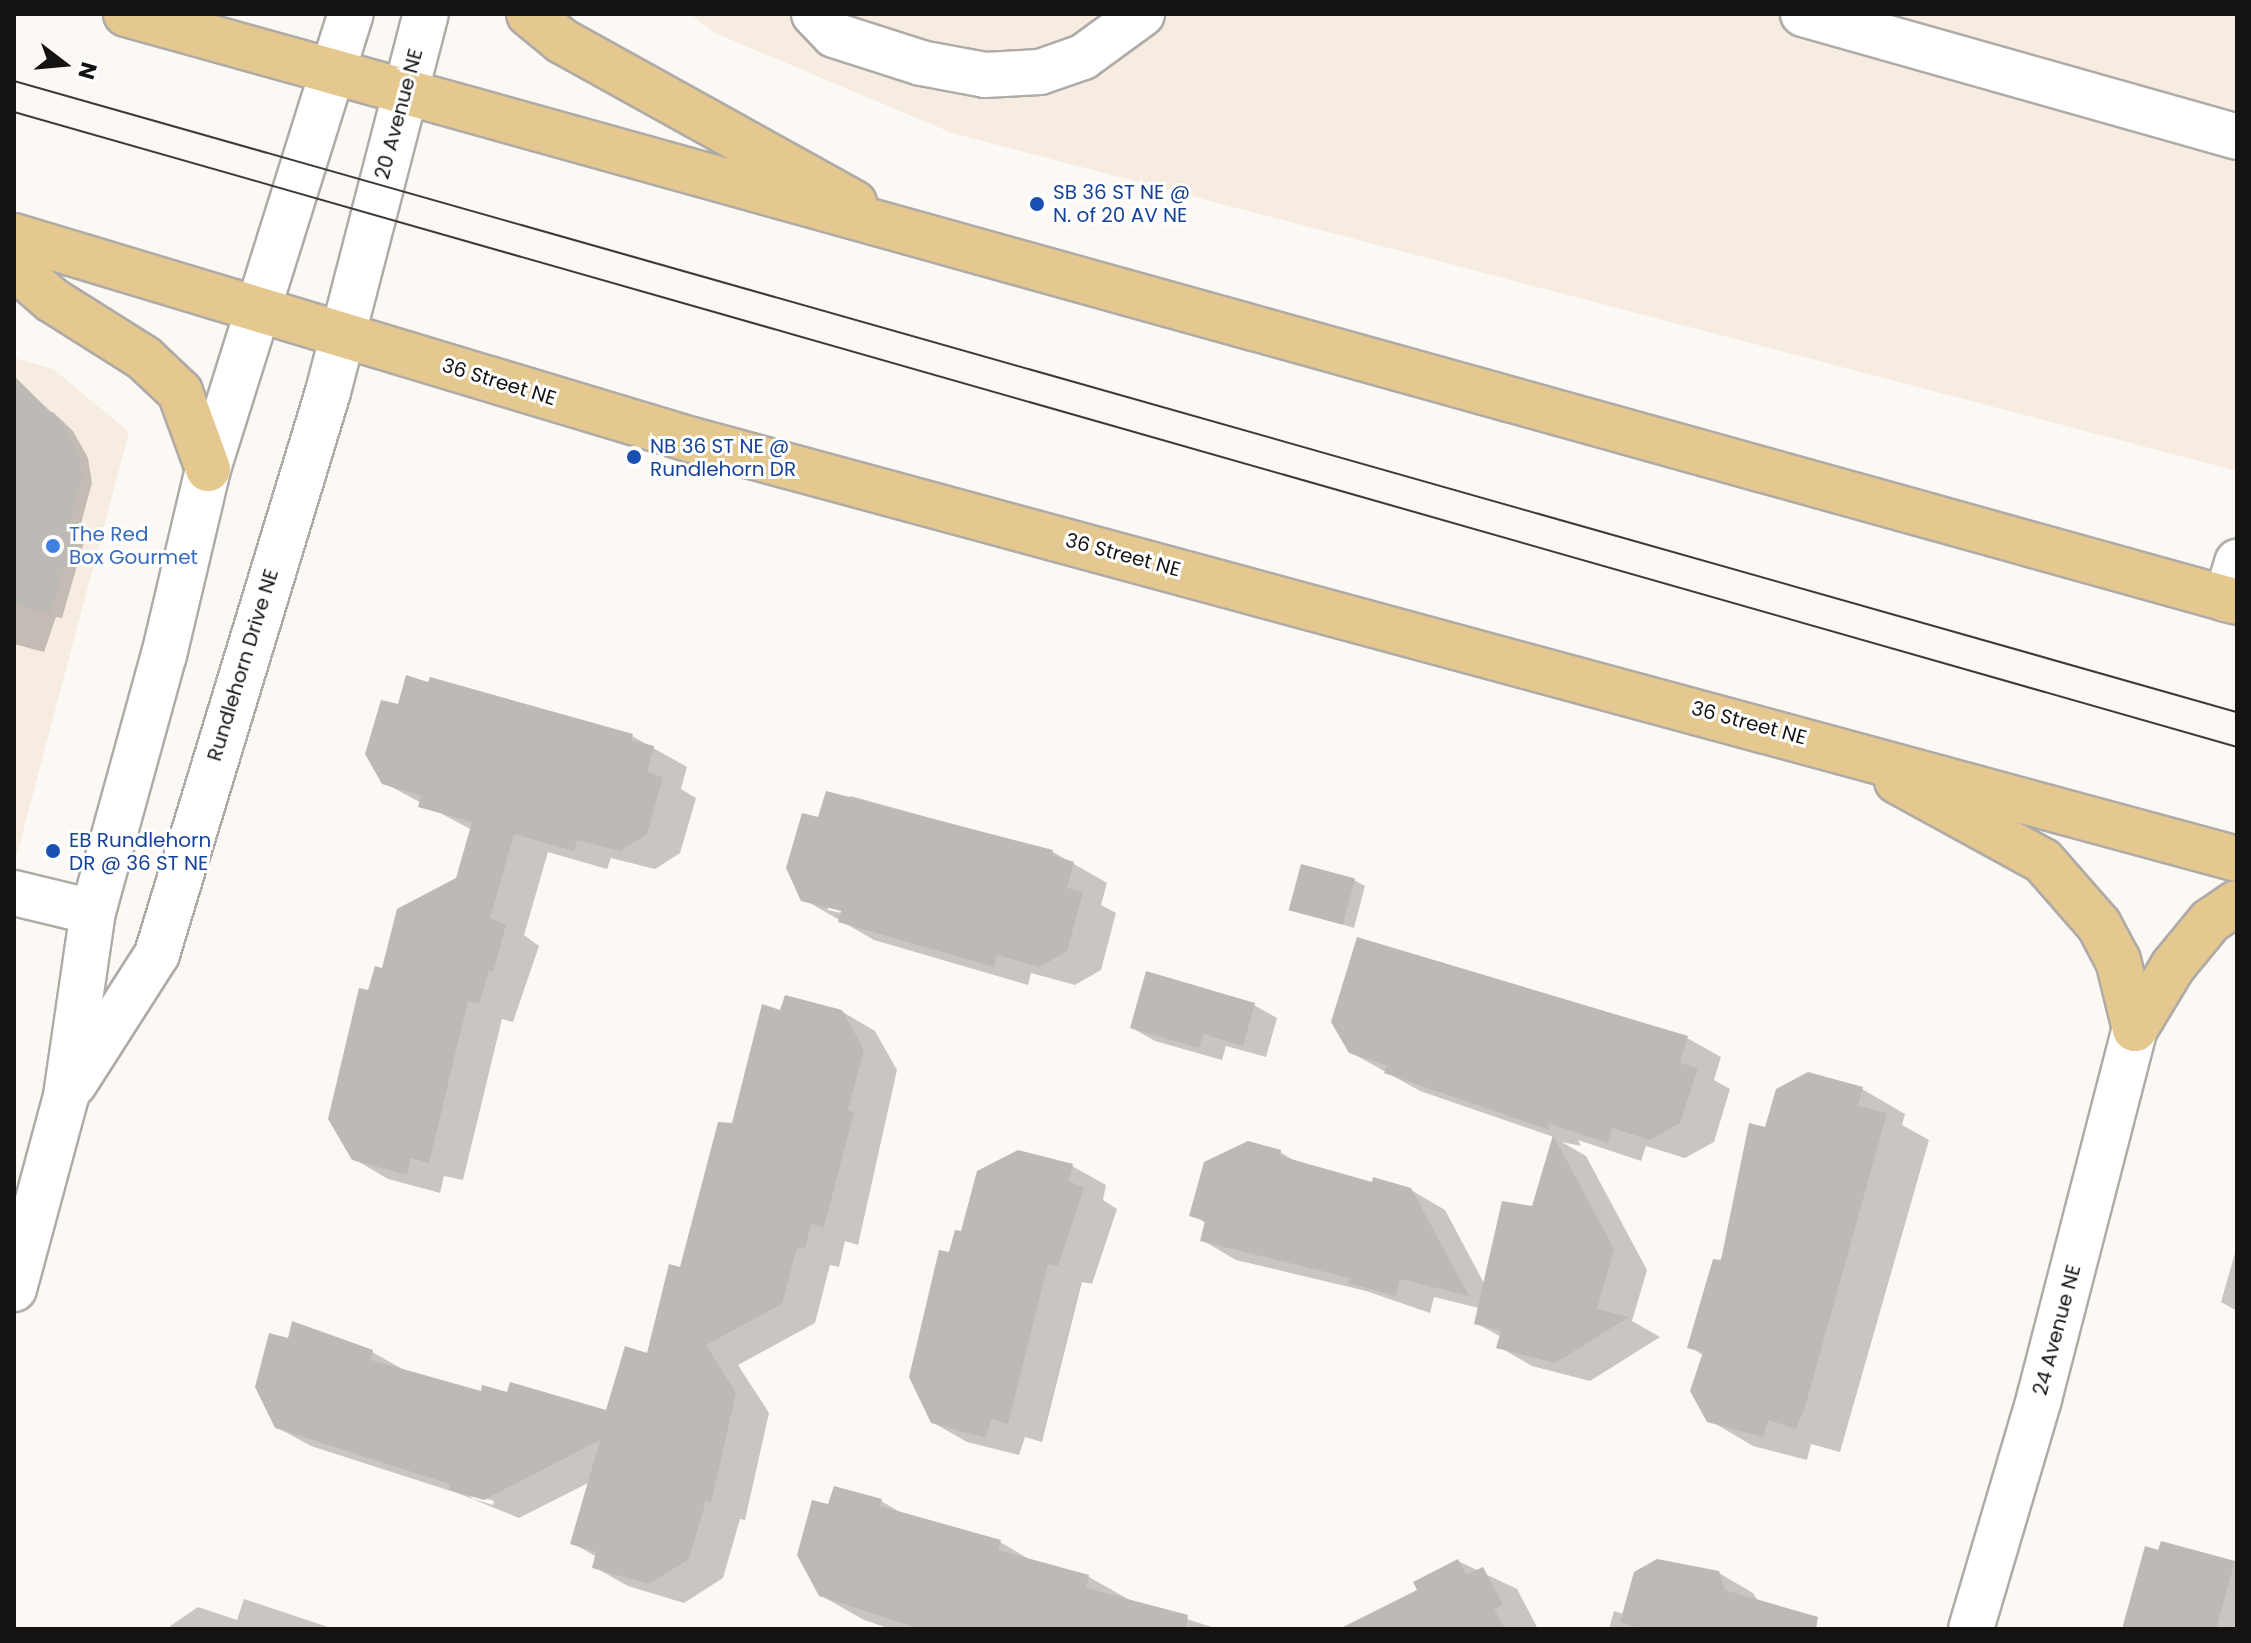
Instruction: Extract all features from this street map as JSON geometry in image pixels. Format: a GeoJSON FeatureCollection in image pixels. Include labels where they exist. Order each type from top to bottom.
{"type":"FeatureCollection","features":[{"type":"Feature","properties":{"kind":"main road"},"geometry":{"type":"LineString","coordinates":[[529,14],[562,41],[912,236]]}},
{"type":"Feature","properties":{"kind":"main road"},"geometry":{"type":"LineString","coordinates":[[143,16],[912,236],[2233,587]]}},
{"type":"Feature","properties":{"kind":"main road","name":"36 Street NE"},"geometry":{"type":"LineString","coordinates":[[14,236],[692,440],[1828,744],[2237,859]]}},
{"type":"Feature","properties":{"kind":"main road"},"geometry":{"type":"LineString","coordinates":[[14,267],[52,300],[144,358],[180,392],[208,469]]}},
{"type":"Feature","properties":{"kind":"main road"},"geometry":{"type":"LineString","coordinates":[[1828,744],[2043,861],[2099,925],[2118,960],[2135,1029]]}},
{"type":"Feature","properties":{"kind":"main road"},"geometry":{"type":"LineString","coordinates":[[2135,1029],[2173,966],[2210,921],[2237,903]]}},
{"type":"Feature","properties":{"kind":"street"},"geometry":{"type":"LineString","coordinates":[[335,73],[351,14]]}},
{"type":"Feature","properties":{"kind":"street","name":"20 Avenue NE"},"geometry":{"type":"LineString","coordinates":[[373,214],[426,14]]}},
{"type":"Feature","properties":{"kind":"street"},"geometry":{"type":"LineString","coordinates":[[814,14],[834,35],[921,63],[985,75],[1040,72],[1083,57],[1142,14]]}},
{"type":"Feature","properties":{"kind":"street"},"geometry":{"type":"LineString","coordinates":[[1803,14],[2237,137]]}},
{"type":"Feature","properties":{"kind":"street","name":"Rundlehorn Drive NE"},"geometry":{"type":"LineString","coordinates":[[14,1289],[66,1096],[93,912],[208,469],[335,73]]}},
{"type":"Feature","properties":{"kind":"street","name":"Rundlehorn Drive NE"},"geometry":{"type":"LineString","coordinates":[[66,1096],[157,954],[343,335],[373,214]]}},
{"type":"Feature","properties":{"kind":"street"},"geometry":{"type":"LineString","coordinates":[[14,893],[93,912]]}},
{"type":"Feature","properties":{"kind":"street","name":"24 Avenue NE"},"geometry":{"type":"LineString","coordinates":[[1971,1629],[2039,1399],[2135,1029]]}},
{"type":"Feature","properties":{"kind":"shaded area"},"geometry":{"type":"Polygon","coordinates":[[[690,14],[2237,14],[2237,471],[952,133],[715,33],[690,14]]]}},
{"type":"Feature","properties":{"kind":"shaded area"},"geometry":{"type":"Polygon","coordinates":[[[14,358],[53,369],[129,432],[14,865],[14,358]]]}},
{"type":"Feature","properties":{"kind":"building"},"geometry":{"type":"Polygon","coordinates":[[[14,376],[62,423],[77,450],[82,476],[69,525],[76,527],[50,614],[14,603],[14,376]]]}},
{"type":"Feature","properties":{"kind":"building"},"geometry":{"type":"Polygon","coordinates":[[[406,675],[428,682],[430,677],[633,734],[631,740],[654,746],[647,772],[663,777],[647,834],[620,851],[577,840],[574,851],[514,834],[490,918],[506,925],[493,972],[489,970],[479,1004],[468,1001],[429,1163],[411,1158],[407,1175],[352,1160],[328,1119],[359,988],[368,990],[375,966],[382,968],[397,909],[456,878],[472,822],[418,807],[421,796],[382,784],[365,754],[381,700],[398,704],[406,675]]]}},
{"type":"Feature","properties":{"kind":"building"},"geometry":{"type":"Polygon","coordinates":[[[826,791],[1053,850],[1052,855],[1074,862],[1067,888],[1083,892],[1067,951],[1040,967],[997,955],[994,967],[838,922],[841,911],[801,901],[786,868],[802,813],[818,817],[826,791]]]}},
{"type":"Feature","properties":{"kind":"building"},"geometry":{"type":"Polygon","coordinates":[[[1301,864],[1355,878],[1343,925],[1289,910],[1301,864]]]}},
{"type":"Feature","properties":{"kind":"building"},"geometry":{"type":"Polygon","coordinates":[[[1357,937],[1688,1036],[1680,1063],[1698,1068],[1680,1123],[1650,1140],[1612,1128],[1608,1143],[1547,1123],[1550,1130],[1384,1073],[1387,1066],[1349,1053],[1331,1022],[1357,937]]]}},
{"type":"Feature","properties":{"kind":"building"},"geometry":{"type":"Polygon","coordinates":[[[1146,971],[1255,1003],[1243,1046],[1203,1034],[1199,1048],[1130,1028],[1146,971]]]}},
{"type":"Feature","properties":{"kind":"building"},"geometry":{"type":"Polygon","coordinates":[[[785,995],[842,1010],[864,1050],[848,1110],[854,1112],[824,1227],[811,1224],[805,1249],[797,1247],[782,1304],[706,1345],[736,1393],[711,1503],[706,1501],[689,1559],[649,1584],[592,1568],[596,1552],[570,1544],[600,1440],[484,1500],[449,1490],[450,1484],[275,1428],[255,1387],[269,1333],[288,1338],[292,1321],[373,1350],[371,1360],[481,1391],[482,1385],[507,1392],[510,1382],[606,1410],[625,1346],[647,1353],[669,1264],[680,1267],[718,1122],[732,1123],[762,1004],[780,1010],[785,995]]]}},
{"type":"Feature","properties":{"kind":"building"},"geometry":{"type":"Polygon","coordinates":[[[1808,1072],[1863,1087],[1858,1106],[1887,1113],[1805,1407],[1796,1429],[1768,1420],[1763,1437],[1707,1422],[1690,1391],[1703,1352],[1687,1348],[1713,1259],[1721,1260],[1749,1123],[1765,1127],[1776,1089],[1808,1072]]]}},
{"type":"Feature","properties":{"kind":"building"},"geometry":{"type":"Polygon","coordinates":[[[1553,1135],[1614,1249],[1597,1309],[1629,1317],[1555,1363],[1496,1348],[1501,1331],[1474,1324],[1502,1201],[1532,1206],[1553,1135]]]}},
{"type":"Feature","properties":{"kind":"building"},"geometry":{"type":"Polygon","coordinates":[[[1248,1141],[1281,1150],[1280,1156],[1372,1182],[1373,1177],[1411,1188],[1469,1296],[1400,1279],[1396,1296],[1348,1283],[1350,1278],[1200,1241],[1205,1221],[1189,1216],[1204,1162],[1248,1141]]]}},
{"type":"Feature","properties":{"kind":"building"},"geometry":{"type":"Polygon","coordinates":[[[1018,1150],[1073,1164],[1069,1181],[1084,1188],[1058,1266],[1048,1264],[1008,1424],[991,1419],[986,1438],[931,1423],[909,1377],[939,1250],[949,1252],[955,1230],[961,1231],[977,1171],[1018,1150]]]}},
{"type":"Feature","properties":{"kind":"building"},"geometry":{"type":"Polygon","coordinates":[[[834,1486],[882,1499],[880,1506],[1001,1540],[998,1550],[1089,1575],[1086,1588],[1188,1615],[1186,1629],[920,1629],[819,1596],[797,1555],[812,1500],[828,1504],[834,1486]]]}},
{"type":"Feature","properties":{"kind":"building"},"geometry":{"type":"Polygon","coordinates":[[[2161,1541],[2235,1561],[2216,1629],[2122,1629],[2145,1546],[2158,1550],[2161,1541]]]}},
{"type":"Feature","properties":{"kind":"building"},"geometry":{"type":"Polygon","coordinates":[[[1458,1559],[1466,1575],[1483,1567],[1503,1605],[1494,1609],[1505,1629],[1339,1629],[1417,1590],[1413,1582],[1458,1559]]]}},
{"type":"Feature","properties":{"kind":"building"},"geometry":{"type":"Polygon","coordinates":[[[1657,1559],[1719,1571],[1725,1590],[1818,1617],[1816,1629],[1643,1629],[1620,1622],[1634,1572],[1657,1559]]]}},
{"type":"Feature","properties":{"kind":"tram line"},"geometry":{"type":"LineString","coordinates":[[14,81],[2237,712]]}},
{"type":"Feature","properties":{"kind":"tram line"},"geometry":{"type":"LineString","coordinates":[[14,112],[2237,747]]}},
{"type":"Feature","properties":{"kind":"place","name":"SB 36 ST NE @ N. of 20 AV NE"},"geometry":{"type":"Point","coordinates":[1037,204]}},
{"type":"Feature","properties":{"kind":"place","name":"NB 36 ST NE @ Rundlehorn DR"},"geometry":{"type":"Point","coordinates":[634,457]}},
{"type":"Feature","properties":{"kind":"place","name":"The Red Box Gourmet"},"geometry":{"type":"Point","coordinates":[53,546]}},
{"type":"Feature","properties":{"kind":"place","name":"EB Rundlehorn DR @ 36 ST NE"},"geometry":{"type":"Point","coordinates":[53,851]}}]}
